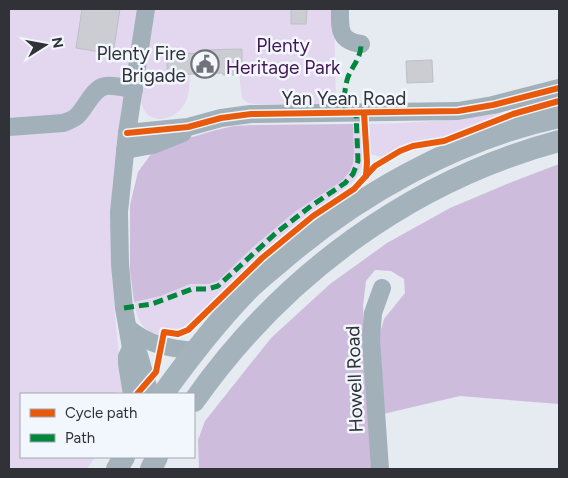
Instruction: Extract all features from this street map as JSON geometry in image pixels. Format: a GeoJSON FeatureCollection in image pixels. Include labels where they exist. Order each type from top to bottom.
{"type":"FeatureCollection","features":[{"type":"Feature","properties":{"kind":"main road"},"geometry":{"type":"LineString","coordinates":[[164,393],[194,351],[249,290],[298,247],[346,212],[380,190],[434,162],[493,136],[559,116]]}},
{"type":"Feature","properties":{"kind":"main road"},"geometry":{"type":"LineString","coordinates":[[195,400],[208,380],[270,309],[313,270],[360,234],[440,186],[509,156],[559,141]]}},
{"type":"Feature","properties":{"kind":"main road"},"geometry":{"type":"LineString","coordinates":[[117,469],[123,458]]}},
{"type":"Feature","properties":{"kind":"main road"},"geometry":{"type":"LineString","coordinates":[[151,469],[157,458]]}},
{"type":"Feature","properties":{"kind":"street"},"geometry":{"type":"LineString","coordinates":[[132,393],[127,364],[127,357],[131,348],[122,293],[119,204],[126,141],[146,9]]}},
{"type":"Feature","properties":{"kind":"street"},"geometry":{"type":"LineString","coordinates":[[340,9],[340,28],[344,38],[350,43],[361,44]]}},
{"type":"Feature","properties":{"kind":"street"},"geometry":{"type":"LineString","coordinates":[[9,127],[70,121],[76,118],[93,95],[102,87],[114,86],[134,90]]}},
{"type":"Feature","properties":{"kind":"street","name":"Yan Yean Road"},"geometry":{"type":"LineString","coordinates":[[126,141],[146,147],[177,136],[188,126],[221,118],[251,114],[458,111],[492,105],[559,88]]}},
{"type":"Feature","properties":{"kind":"street","name":"Howell Road"},"geometry":{"type":"LineString","coordinates":[[380,469],[371,339],[373,313],[382,288]]}},
{"type":"Feature","properties":{"kind":"street"},"geometry":{"type":"LineString","coordinates":[[128,328],[144,340],[175,349],[194,351]]}},
{"type":"Feature","properties":{"kind":"street"},"geometry":{"type":"LineString","coordinates":[[131,348],[139,356],[150,393]]}},
{"type":"Feature","properties":{"kind":"green space"},"geometry":{"type":"Polygon","coordinates":[[[9,9],[139,9],[113,178],[111,205],[111,258],[123,392],[20,393],[20,458],[94,458],[87,469],[9,469],[9,9]]]}},
{"type":"Feature","properties":{"kind":"green space","name":"Plenty Heritage Park"},"geometry":{"type":"Polygon","coordinates":[[[153,9],[334,9],[336,102],[329,105],[248,103],[242,98],[239,75],[223,75],[223,73],[190,74],[188,95],[181,109],[167,118],[153,118],[147,114],[143,107],[141,97],[153,9]]]}},
{"type":"Feature","properties":{"kind":"green space"},"geometry":{"type":"Polygon","coordinates":[[[504,111],[497,116],[446,136],[407,145],[381,157],[371,154],[369,124],[454,119],[504,111]]]}},
{"type":"Feature","properties":{"kind":"green space"},"geometry":{"type":"Polygon","coordinates":[[[353,124],[361,124],[363,154],[361,169],[353,182],[268,247],[187,325],[176,330],[160,327],[158,336],[144,327],[138,318],[134,302],[161,296],[190,284],[209,284],[218,281],[252,248],[296,211],[342,181],[351,168],[353,161],[353,124]]]}},
{"type":"Feature","properties":{"kind":"shaded area"},"geometry":{"type":"Polygon","coordinates":[[[353,124],[353,164],[342,181],[296,211],[252,248],[218,281],[209,284],[190,284],[161,296],[134,302],[130,271],[130,205],[138,172],[151,154],[172,143],[234,126],[353,124]]]}},
{"type":"Feature","properties":{"kind":"shaded area"},"geometry":{"type":"Polygon","coordinates":[[[559,164],[559,404],[460,396],[383,414],[377,344],[384,319],[405,293],[404,279],[391,271],[375,270],[366,281],[363,306],[372,469],[199,469],[198,440],[205,421],[271,338],[330,284],[387,243],[450,208],[559,164]]]}},
{"type":"Feature","properties":{"kind":"building"},"geometry":{"type":"Polygon","coordinates":[[[82,9],[120,9],[113,54],[76,48],[82,9]]]}},
{"type":"Feature","properties":{"kind":"building"},"geometry":{"type":"Polygon","coordinates":[[[291,9],[307,9],[306,24],[291,24],[291,9]]]}},
{"type":"Feature","properties":{"kind":"building","name":"Plenty Fire Brigade"},"geometry":{"type":"Polygon","coordinates":[[[242,49],[242,75],[223,75],[223,73],[167,75],[167,54],[206,53],[206,50],[242,49]]]}},
{"type":"Feature","properties":{"kind":"building"},"geometry":{"type":"Polygon","coordinates":[[[432,60],[433,82],[407,83],[406,61],[432,60]]]}},
{"type":"Feature","properties":{"kind":"marked path"},"geometry":{"type":"LineString","coordinates":[[345,113],[347,82],[361,49],[361,44]]}},
{"type":"Feature","properties":{"kind":"marked path"},"geometry":{"type":"LineString","coordinates":[[124,308],[152,304],[192,289],[208,289],[218,286],[276,233],[345,183],[353,174],[358,161],[356,113]]}},
{"type":"Feature","properties":{"kind":"cycle path"},"geometry":{"type":"LineString","coordinates":[[127,133],[188,127],[221,118],[251,114],[458,111],[493,105],[559,88]]}},
{"type":"Feature","properties":{"kind":"cycle path"},"geometry":{"type":"LineString","coordinates":[[138,393],[156,372],[164,332],[178,334],[188,330],[262,258],[313,216],[354,189],[375,166],[400,151],[413,146],[444,141],[513,114],[559,101]]}},
{"type":"Feature","properties":{"kind":"cycle path"},"geometry":{"type":"LineString","coordinates":[[364,113],[366,176]]}},
{"type":"Feature","properties":{"kind":"place","name":"Plenty Fire Brigade"},"geometry":{"type":"Point","coordinates":[205,64]}}]}
